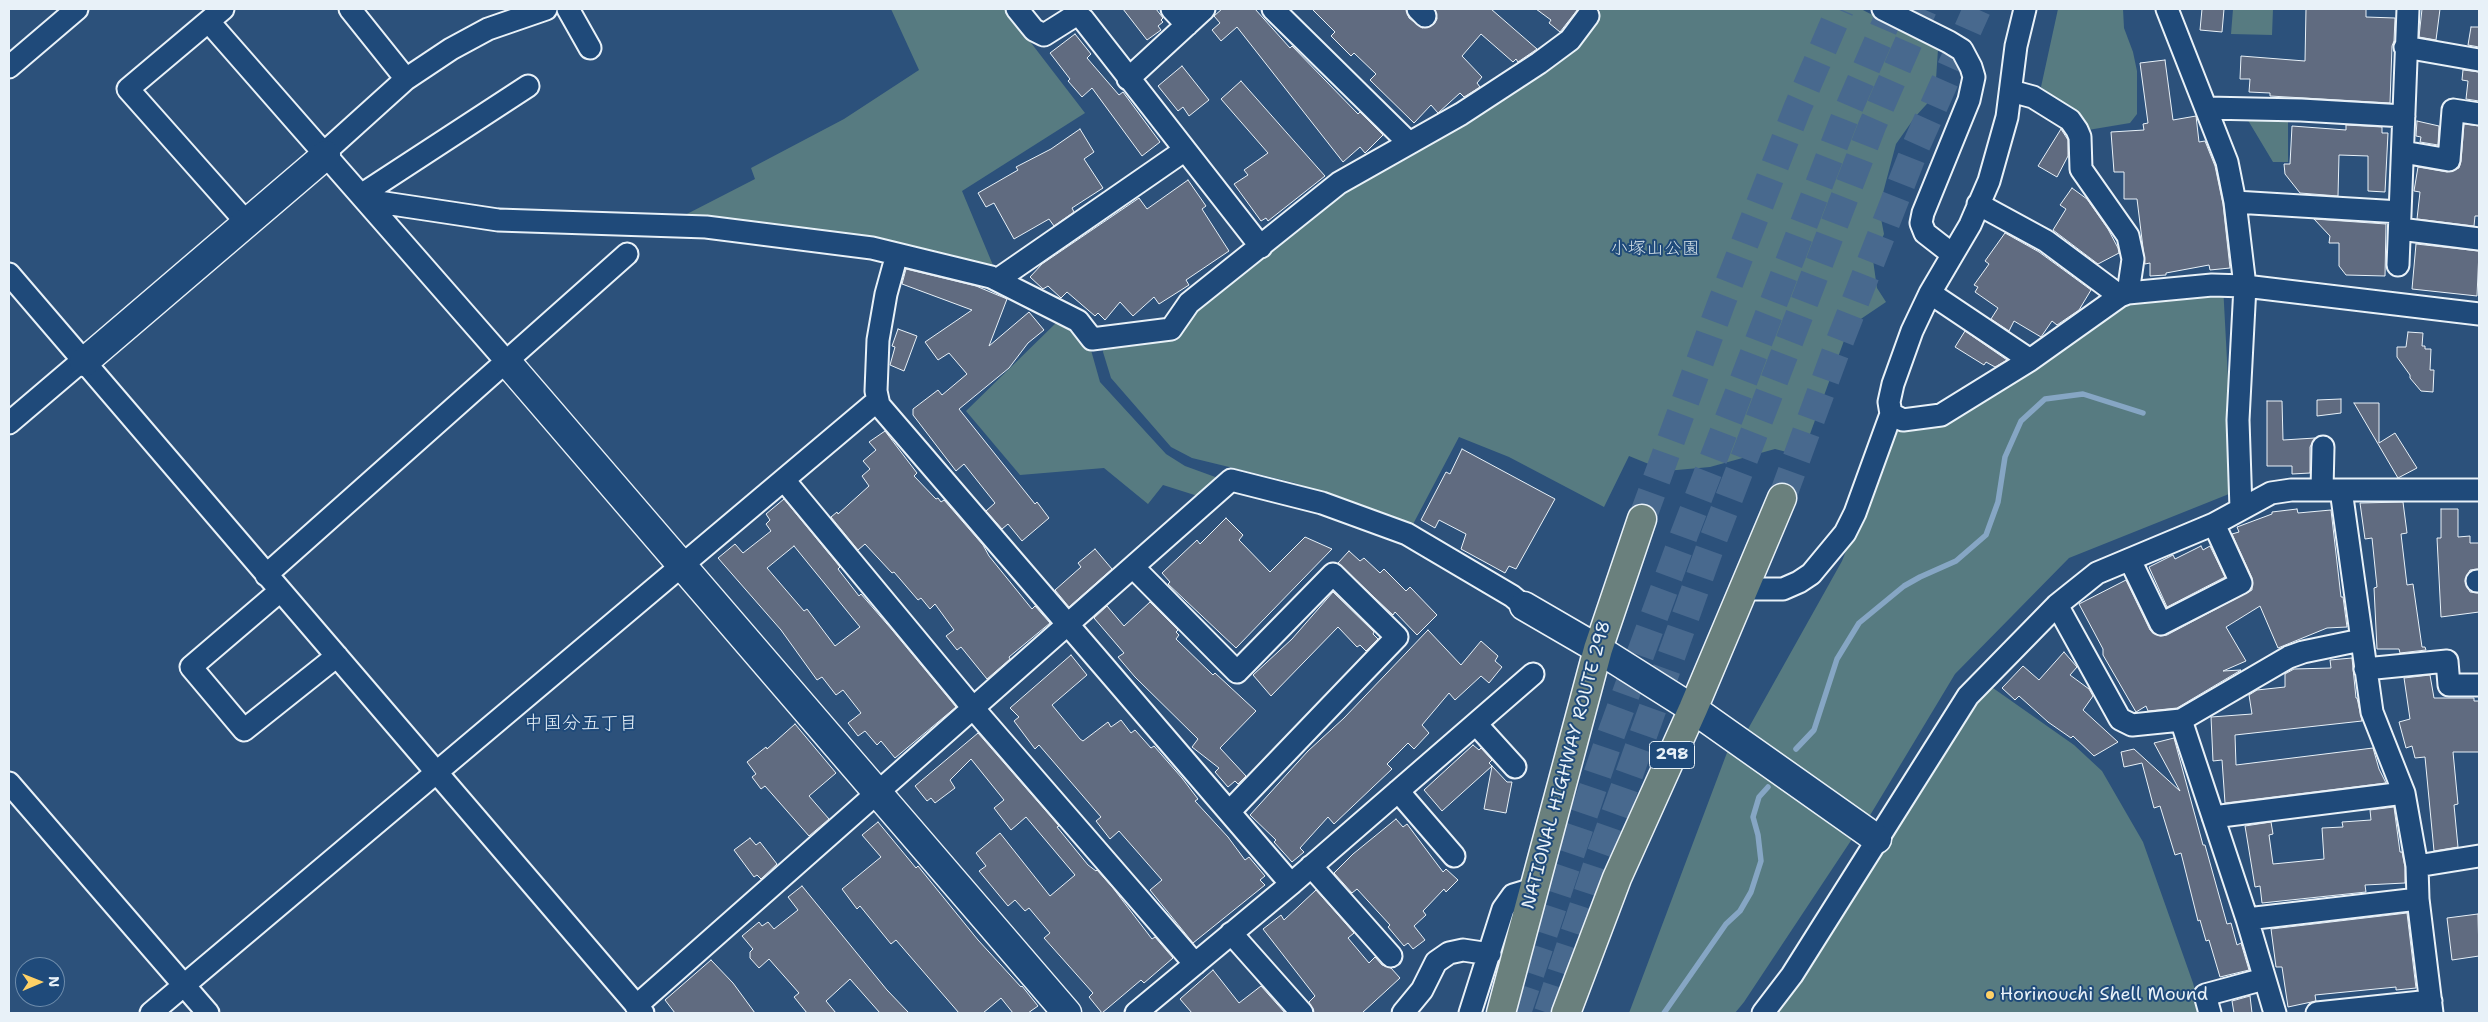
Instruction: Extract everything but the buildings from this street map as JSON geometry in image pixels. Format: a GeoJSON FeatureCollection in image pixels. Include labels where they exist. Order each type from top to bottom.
{"type":"FeatureCollection","features":[{"type":"Feature","properties":{"kind":"highway","name":"298"},"geometry":{"type":"LineString","coordinates":[[1566,1013],[1617,878],[1693,708],[1782,498]]}},
{"type":"Feature","properties":{"kind":"highway","name":"NATIONAL HIGHWAY ROUTE 298"},"geometry":{"type":"LineString","coordinates":[[1501,1013],[1598,649],[1642,519]]}},
{"type":"Feature","properties":{"kind":"street"},"geometry":{"type":"LineString","coordinates":[[9,67],[77,9]]}},
{"type":"Feature","properties":{"kind":"street"},"geometry":{"type":"LineString","coordinates":[[350,9],[406,79]]}},
{"type":"Feature","properties":{"kind":"street"},"geometry":{"type":"LineString","coordinates":[[9,422],[247,223],[406,79],[488,29],[546,9]]}},
{"type":"Feature","properties":{"kind":"street"},"geometry":{"type":"LineString","coordinates":[[568,9],[590,48]]}},
{"type":"Feature","properties":{"kind":"street"},"geometry":{"type":"LineString","coordinates":[[1017,9],[1034,30],[1044,35],[1078,16],[1083,19],[1261,247]]}},
{"type":"Feature","properties":{"kind":"street"},"geometry":{"type":"LineString","coordinates":[[1172,9],[1187,25]]}},
{"type":"Feature","properties":{"kind":"street"},"geometry":{"type":"LineString","coordinates":[[1128,79],[1204,9]]}},
{"type":"Feature","properties":{"kind":"street"},"geometry":{"type":"LineString","coordinates":[[1272,9],[1408,142]]}},
{"type":"Feature","properties":{"kind":"street"},"geometry":{"type":"LineString","coordinates":[[1883,9],[1962,50],[1974,77],[1969,100],[1923,213],[1921,223],[1925,233],[1952,254]]}},
{"type":"Feature","properties":{"kind":"street"},"geometry":{"type":"LineString","coordinates":[[1744,589],[1783,589],[1811,574],[1845,533],[1855,513],[1891,414],[1889,402],[1893,384],[1912,331],[1930,293],[1978,204],[2001,146],[2011,91],[2016,46],[2025,9]]}},
{"type":"Feature","properties":{"kind":"street"},"geometry":{"type":"LineString","coordinates":[[2167,9],[2227,162],[2235,202],[2245,286],[2238,420],[2241,509]]}},
{"type":"Feature","properties":{"kind":"street"},"geometry":{"type":"LineString","coordinates":[[2398,265],[2408,9]]}},
{"type":"Feature","properties":{"kind":"street"},"geometry":{"type":"LineString","coordinates":[[247,223],[128,88],[216,15],[325,154],[506,361],[1067,1013]]}},
{"type":"Feature","properties":{"kind":"street"},"geometry":{"type":"LineString","coordinates":[[363,197],[498,220],[706,227],[872,248],[997,280],[1078,321],[1092,339],[1171,329],[1189,304],[1339,183],[1408,142],[1461,114],[1539,63],[1570,40],[1588,16]]}},
{"type":"Feature","properties":{"kind":"street"},"geometry":{"type":"LineString","coordinates":[[2405,48],[2479,60]]}},
{"type":"Feature","properties":{"kind":"street"},"geometry":{"type":"LineString","coordinates":[[363,197],[528,86]]}},
{"type":"Feature","properties":{"kind":"street"},"geometry":{"type":"LineString","coordinates":[[2011,91],[2033,96],[2070,120],[2078,130],[2081,169],[2128,236],[2133,259],[2124,294]]}},
{"type":"Feature","properties":{"kind":"street"},"geometry":{"type":"LineString","coordinates":[[2207,108],[2301,110],[2404,116]]}},
{"type":"Feature","properties":{"kind":"street"},"geometry":{"type":"LineString","coordinates":[[2403,152],[2449,160],[2453,110],[2479,114]]}},
{"type":"Feature","properties":{"kind":"street"},"geometry":{"type":"LineString","coordinates":[[997,280],[1185,150]]}},
{"type":"Feature","properties":{"kind":"street"},"geometry":{"type":"LineString","coordinates":[[2235,202],[2400,220],[2479,239]]}},
{"type":"Feature","properties":{"kind":"street"},"geometry":{"type":"LineString","coordinates":[[1978,204],[2046,241],[2124,294]]}},
{"type":"Feature","properties":{"kind":"street"},"geometry":{"type":"LineString","coordinates":[[266,575],[627,254]]}},
{"type":"Feature","properties":{"kind":"street"},"geometry":{"type":"LineString","coordinates":[[896,254],[886,294],[878,340],[877,401],[1291,884]]}},
{"type":"Feature","properties":{"kind":"street"},"geometry":{"type":"LineString","coordinates":[[9,274],[640,1009],[877,792],[1231,480],[1322,503],[1407,534],[1512,596],[1524,606],[1693,708],[1877,839]]}},
{"type":"Feature","properties":{"kind":"street"},"geometry":{"type":"LineString","coordinates":[[1891,414],[1904,420],[1940,415],[2030,360],[2124,294],[2212,285],[2245,286],[2479,314]]}},
{"type":"Feature","properties":{"kind":"street"},"geometry":{"type":"LineString","coordinates":[[1930,293],[2030,360]]}},
{"type":"Feature","properties":{"kind":"street"},"geometry":{"type":"LineString","coordinates":[[151,1013],[877,401]]}},
{"type":"Feature","properties":{"kind":"street"},"geometry":{"type":"LineString","coordinates":[[2317,1013],[2431,1007],[2418,899],[2417,866],[2404,793],[2372,712],[2361,640],[2323,447]]}},
{"type":"Feature","properties":{"kind":"street"},"geometry":{"type":"LineString","coordinates":[[784,480],[973,708],[1195,964]]}},
{"type":"Feature","properties":{"kind":"street"},"geometry":{"type":"LineString","coordinates":[[1763,1013],[1792,975],[1968,696],[2057,605],[2097,573],[2214,524],[2271,494],[2291,490],[2479,490]]}},
{"type":"Feature","properties":{"kind":"street"},"geometry":{"type":"LineString","coordinates":[[2130,560],[2161,624],[2241,582],[2214,524]]}},
{"type":"Feature","properties":{"kind":"street"},"geometry":{"type":"LineString","coordinates":[[1133,567],[1237,672],[1333,574],[1396,637],[1228,812]]}},
{"type":"Feature","properties":{"kind":"street"},"geometry":{"type":"LineString","coordinates":[[280,591],[191,667],[244,730],[337,656]]}},
{"type":"Feature","properties":{"kind":"street"},"geometry":{"type":"LineString","coordinates":[[2057,605],[2120,719],[2132,725],[2181,720],[2290,657],[2303,652],[2361,640]]}},
{"type":"Feature","properties":{"kind":"street"},"geometry":{"type":"LineString","coordinates":[[2365,669],[2447,662],[2450,685],[2479,685]]}},
{"type":"Feature","properties":{"kind":"street"},"geometry":{"type":"LineString","coordinates":[[1150,1009],[1195,964],[1312,866],[1533,674]]}},
{"type":"Feature","properties":{"kind":"street"},"geometry":{"type":"LineString","coordinates":[[2181,720],[2276,1013]]}},
{"type":"Feature","properties":{"kind":"street"},"geometry":{"type":"LineString","coordinates":[[1476,724],[1516,767]]}},
{"type":"Feature","properties":{"kind":"street"},"geometry":{"type":"LineString","coordinates":[[9,783],[208,1013]]}},
{"type":"Feature","properties":{"kind":"street"},"geometry":{"type":"LineString","coordinates":[[1398,791],[1454,856]]}},
{"type":"Feature","properties":{"kind":"street"},"geometry":{"type":"LineString","coordinates":[[2213,817],[2404,793]]}},
{"type":"Feature","properties":{"kind":"street"},"geometry":{"type":"LineString","coordinates":[[2417,866],[2479,856]]}},
{"type":"Feature","properties":{"kind":"street"},"geometry":{"type":"LineString","coordinates":[[1312,866],[1391,956]]}},
{"type":"Feature","properties":{"kind":"street"},"geometry":{"type":"LineString","coordinates":[[1470,1013],[1490,954],[1502,909],[1513,895],[1533,889]]}},
{"type":"Feature","properties":{"kind":"street"},"geometry":{"type":"LineString","coordinates":[[2247,919],[2418,899]]}},
{"type":"Feature","properties":{"kind":"street"},"geometry":{"type":"LineString","coordinates":[[1231,933],[1302,1013]]}},
{"type":"Feature","properties":{"kind":"street"},"geometry":{"type":"LineString","coordinates":[[1403,1013],[1422,990],[1436,962],[1449,953],[1463,950],[1490,954]]}},
{"type":"Feature","properties":{"kind":"street"},"geometry":{"type":"LineString","coordinates":[[2210,1013],[2205,995],[2264,979]]}},
{"type":"Feature","properties":{"kind":"street"},"geometry":{"type":"LineString","coordinates":[[1578,981],[1578,1013]]}},
{"type":"Feature","properties":{"kind":"green space"},"geometry":{"type":"Polygon","coordinates":[[[891,9],[1005,9],[1085,113],[962,191],[995,270],[683,216],[755,179],[751,168],[844,119],[919,70],[891,9]]]}},
{"type":"Feature","properties":{"kind":"green space","name":"小塚山公園"},"geometry":{"type":"Polygon","coordinates":[[[1601,9],[1861,9],[1938,49],[1935,95],[1915,117],[1896,144],[1879,208],[1884,234],[1873,260],[1877,288],[1886,302],[1849,327],[1802,456],[1775,449],[1710,467],[1666,471],[1629,456],[1604,507],[1509,457],[1459,437],[1411,528],[1295,483],[1192,458],[1171,447],[1111,378],[1103,352],[1105,343],[1195,310],[1343,192],[1479,114],[1547,71],[1569,51],[1601,9]]]}},
{"type":"Feature","properties":{"kind":"green space"},"geometry":{"type":"Polygon","coordinates":[[[2058,9],[2123,9],[2124,28],[2133,52],[2137,71],[2137,114],[2130,123],[2088,130],[2084,121],[2041,87],[2058,9]]]}},
{"type":"Feature","properties":{"kind":"green space"},"geometry":{"type":"Polygon","coordinates":[[[2233,9],[2273,9],[2272,35],[2231,34],[2233,9]]]}},
{"type":"Feature","properties":{"kind":"green space"},"geometry":{"type":"Polygon","coordinates":[[[2246,117],[2288,119],[2288,162],[2273,162],[2246,117]]]}},
{"type":"Feature","properties":{"kind":"green space"},"geometry":{"type":"Polygon","coordinates":[[[2223,285],[2234,492],[2069,558],[1955,674],[1869,817],[1748,729],[1842,561],[1897,422],[1950,418],[2125,299],[2223,285]]]}},
{"type":"Feature","properties":{"kind":"green space"},"geometry":{"type":"Polygon","coordinates":[[[1058,321],[1074,330],[1089,343],[1100,382],[1166,454],[1185,466],[1218,478],[1204,498],[1163,485],[1148,504],[1104,468],[1020,475],[966,411],[1058,321]]]}},
{"type":"Feature","properties":{"kind":"green space"},"geometry":{"type":"Polygon","coordinates":[[[1993,688],[2074,745],[2102,771],[2143,842],[2193,983],[2201,1013],[1774,1013],[1975,703],[1993,688]]]}},
{"type":"Feature","properties":{"kind":"green space"},"geometry":{"type":"Polygon","coordinates":[[[1731,742],[1854,836],[1735,1013],[1629,1013],[1731,742]]]}},
{"type":"Feature","properties":{"kind":"waterway"},"geometry":{"type":"LineString","coordinates":[[1796,749],[1814,730],[1837,659],[1859,623],[1904,586],[1956,561],[1986,535],[1998,502],[2005,457],[2021,421],[2045,399],[2083,394],[2143,413]]}},
{"type":"Feature","properties":{"kind":"waterway"},"geometry":{"type":"LineString","coordinates":[[1664,1013],[1726,924],[1740,911],[1751,892],[1761,861],[1758,835],[1753,817],[1759,797],[1768,787]]}},
{"type":"Feature","properties":{"kind":"tunnel"},"geometry":{"type":"LineString","coordinates":[[1642,519],[1721,304],[1797,109],[1840,9]]}},
{"type":"Feature","properties":{"kind":"tunnel"},"geometry":{"type":"LineString","coordinates":[[1517,1013],[1609,740],[1684,535],[1845,117],[1892,9]]}},
{"type":"Feature","properties":{"kind":"tunnel"},"geometry":{"type":"LineString","coordinates":[[1548,1013],[1600,856],[1711,545],[1872,126],[1923,9]]}},
{"type":"Feature","properties":{"kind":"tunnel"},"geometry":{"type":"LineString","coordinates":[[1782,498],[1836,351],[1916,146],[1977,9]]}},
{"type":"Feature","properties":{"kind":"place","name":"Horinouchi Shell Mound"},"geometry":{"type":"Point","coordinates":[1990,995]}},
{"type":"Feature","properties":{"kind":"district","name":"中国分五丁目"},"geometry":{"type":"Point","coordinates":[581,724]}}]}
